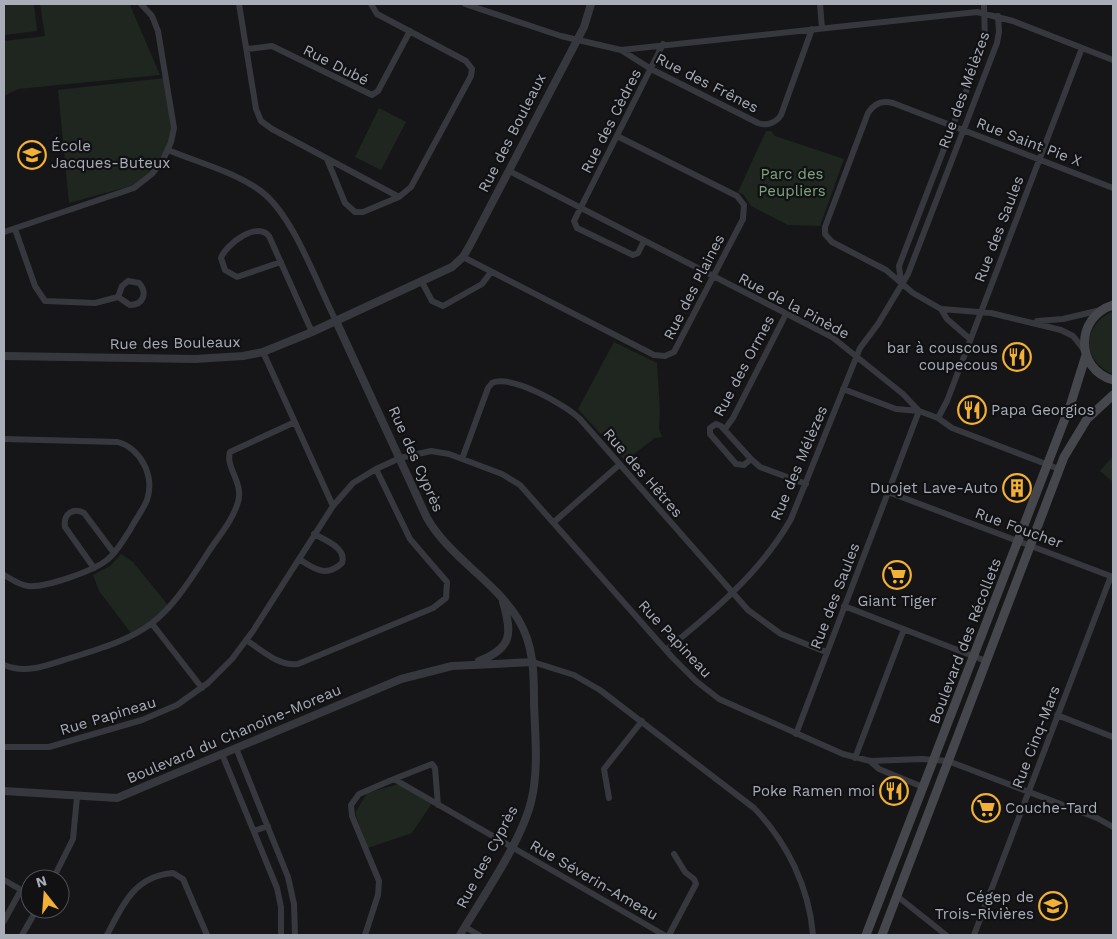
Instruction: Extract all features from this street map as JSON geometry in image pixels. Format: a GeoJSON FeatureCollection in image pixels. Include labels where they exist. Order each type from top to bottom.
{"type":"FeatureCollection","features":[{"type":"Feature","properties":{"kind":"main road","name":"Boulevard des Récollets"},"geometry":{"type":"LineString","coordinates":[[866,935],[1047,464],[1085,353],[1084,338],[1088,326],[1109,306]]}},
{"type":"Feature","properties":{"kind":"main road"},"geometry":{"type":"LineString","coordinates":[[1085,353],[1094,369],[1113,380]]}},
{"type":"Feature","properties":{"kind":"main road","name":"Boulevard des Récollets"},"geometry":{"type":"LineString","coordinates":[[882,935],[1059,469],[1080,428],[1113,395]]}},
{"type":"Feature","properties":{"kind":"street"},"geometry":{"type":"LineString","coordinates":[[4,232],[134,188],[158,166],[168,150],[174,122],[160,42],[152,16],[141,4]]}},
{"type":"Feature","properties":{"kind":"street"},"geometry":{"type":"LineString","coordinates":[[239,4],[256,109],[262,121],[272,129],[399,197]]}},
{"type":"Feature","properties":{"kind":"street"},"geometry":{"type":"LineString","coordinates":[[327,158],[345,203],[354,212],[363,212],[399,197],[411,187],[472,71],[466,60],[378,14],[371,4]]}},
{"type":"Feature","properties":{"kind":"street"},"geometry":{"type":"LineString","coordinates":[[465,4],[576,39],[621,50],[973,12],[985,13],[998,16],[1113,60]]}},
{"type":"Feature","properties":{"kind":"street","name":"Rue des Bouleaux"},"geometry":{"type":"LineString","coordinates":[[4,356],[234,358],[263,352],[312,332],[448,270],[463,257],[584,27],[591,4]]}},
{"type":"Feature","properties":{"kind":"street"},"geometry":{"type":"LineString","coordinates":[[820,4],[822,28]]}},
{"type":"Feature","properties":{"kind":"street","name":"Rue des Mélèzes"},"geometry":{"type":"LineString","coordinates":[[902,283],[898,269],[985,42],[984,4]]}},
{"type":"Feature","properties":{"kind":"street","name":"Rue des Mélèzes"},"geometry":{"type":"LineString","coordinates":[[666,650],[762,563],[792,519],[857,355],[908,274],[996,43],[999,32],[998,16]]}},
{"type":"Feature","properties":{"kind":"street","name":"Rue des Frênes"},"geometry":{"type":"LineString","coordinates":[[621,50],[651,69],[758,123],[771,123],[781,115],[812,29]]}},
{"type":"Feature","properties":{"kind":"street","name":"Rue Dubé"},"geometry":{"type":"LineString","coordinates":[[247,49],[272,46],[372,95],[378,91],[410,31]]}},
{"type":"Feature","properties":{"kind":"street","name":"Rue des Cèdres"},"geometry":{"type":"LineString","coordinates":[[580,209],[663,44]]}},
{"type":"Feature","properties":{"kind":"street","name":"Rue des Saules"},"geometry":{"type":"LineString","coordinates":[[938,418],[981,312],[1082,48]]}},
{"type":"Feature","properties":{"kind":"street","name":"Rue Saint Pie X"},"geometry":{"type":"LineString","coordinates":[[902,283],[886,270],[832,242],[826,234],[825,227],[868,113],[880,102],[893,103],[1113,188]]}},
{"type":"Feature","properties":{"kind":"street","name":"Rue des Plaines"},"geometry":{"type":"LineString","coordinates":[[463,257],[660,356],[671,354],[678,348],[744,216],[743,202],[737,196],[617,136]]}},
{"type":"Feature","properties":{"kind":"street","name":"Rue des Cyprès"},"geometry":{"type":"LineString","coordinates":[[168,150],[244,181],[271,200],[291,228],[400,458],[420,505],[435,532],[502,598],[523,628],[533,662],[535,758],[533,788],[526,816],[511,847],[460,935]]}},
{"type":"Feature","properties":{"kind":"street","name":"Rue de la Pinède"},"geometry":{"type":"LineString","coordinates":[[509,171],[832,337],[857,355],[903,394],[919,411]]}},
{"type":"Feature","properties":{"kind":"street"},"geometry":{"type":"LineString","coordinates":[[580,209],[575,225],[591,235],[633,255],[638,253],[644,241]]}},
{"type":"Feature","properties":{"kind":"street"},"geometry":{"type":"LineString","coordinates":[[15,229],[34,286],[43,299],[52,303],[95,303],[118,297]]}},
{"type":"Feature","properties":{"kind":"street"},"geometry":{"type":"LineString","coordinates":[[281,262],[237,277],[225,270],[221,258],[225,250],[251,232],[261,230],[269,236],[281,262],[312,332]]}},
{"type":"Feature","properties":{"kind":"street"},"geometry":{"type":"LineString","coordinates":[[422,282],[432,301],[443,306],[482,284],[491,272]]}},
{"type":"Feature","properties":{"kind":"street"},"geometry":{"type":"LineString","coordinates":[[128,282],[139,283],[144,290],[143,298],[133,305],[126,304],[118,297],[122,286],[128,282]]}},
{"type":"Feature","properties":{"kind":"street"},"geometry":{"type":"LineString","coordinates":[[902,283],[913,293],[941,309],[981,312],[1028,321],[1066,332],[1085,353]]}},
{"type":"Feature","properties":{"kind":"street"},"geometry":{"type":"LineString","coordinates":[[1028,321],[1063,319],[1109,306]]}},
{"type":"Feature","properties":{"kind":"street"},"geometry":{"type":"LineString","coordinates":[[941,309],[947,319],[970,339]]}},
{"type":"Feature","properties":{"kind":"street","name":"Rue des Ormes"},"geometry":{"type":"LineString","coordinates":[[725,429],[733,418],[786,314]]}},
{"type":"Feature","properties":{"kind":"street"},"geometry":{"type":"LineString","coordinates":[[263,352],[333,506]]}},
{"type":"Feature","properties":{"kind":"street","name":"Rue des Hêtres"},"geometry":{"type":"LineString","coordinates":[[462,459],[488,388],[492,383],[502,380],[564,405],[580,419],[731,593],[755,617],[773,630],[826,652]]}},
{"type":"Feature","properties":{"kind":"street","name":"Rue de la Pinède"},"geometry":{"type":"LineString","coordinates":[[843,388],[896,408],[919,411],[938,418],[952,428],[1059,469]]}},
{"type":"Feature","properties":{"kind":"street","name":"Rue des Saules"},"geometry":{"type":"LineString","coordinates":[[796,734],[919,411]]}},
{"type":"Feature","properties":{"kind":"street"},"geometry":{"type":"LineString","coordinates":[[4,666],[17,669],[39,668],[114,645],[153,625],[181,594],[236,508],[240,489],[229,459],[230,452],[295,422]]}},
{"type":"Feature","properties":{"kind":"street","name":"Rue des Ormes"},"geometry":{"type":"LineString","coordinates":[[751,459],[744,465],[738,465],[709,432],[711,426],[716,424],[725,429],[760,467],[806,484]]}},
{"type":"Feature","properties":{"kind":"street"},"geometry":{"type":"LineString","coordinates":[[4,439],[113,441],[126,445],[139,456],[148,476],[147,498],[114,553],[94,568],[36,586],[24,585],[4,575]]}},
{"type":"Feature","properties":{"kind":"street","name":"Rue Papineau"},"geometry":{"type":"LineString","coordinates":[[4,748],[48,747],[82,738],[159,714],[202,688],[225,667],[246,640],[333,506],[353,483],[376,469],[400,458],[431,451],[462,459],[502,474],[516,482],[554,522],[666,650],[696,681],[720,698],[796,734],[855,758],[870,761],[934,759],[948,761],[1097,818],[1113,827]]}},
{"type":"Feature","properties":{"kind":"street"},"geometry":{"type":"LineString","coordinates":[[554,522],[619,465]]}},
{"type":"Feature","properties":{"kind":"street"},"geometry":{"type":"LineString","coordinates":[[246,640],[279,662],[289,665],[298,664],[433,608],[444,600],[448,590],[445,579],[410,539],[376,469]]}},
{"type":"Feature","properties":{"kind":"street","name":"Rue Foucher"},"geometry":{"type":"LineString","coordinates":[[888,492],[1112,577]]}},
{"type":"Feature","properties":{"kind":"street"},"geometry":{"type":"LineString","coordinates":[[94,568],[65,527],[65,519],[69,513],[77,510],[84,513],[114,553]]}},
{"type":"Feature","properties":{"kind":"street"},"geometry":{"type":"LineString","coordinates":[[299,559],[320,572],[331,570],[342,563],[341,551],[314,534]]}},
{"type":"Feature","properties":{"kind":"street","name":"Rue Cinq-Mars"},"geometry":{"type":"LineString","coordinates":[[974,935],[1057,715],[1112,577]]}},
{"type":"Feature","properties":{"kind":"street"},"geometry":{"type":"LineString","coordinates":[[470,665],[497,653],[507,640],[509,624],[502,598]]}},
{"type":"Feature","properties":{"kind":"street"},"geometry":{"type":"LineString","coordinates":[[844,606],[986,661]]}},
{"type":"Feature","properties":{"kind":"street"},"geometry":{"type":"LineString","coordinates":[[153,625],[202,688]]}},
{"type":"Feature","properties":{"kind":"street"},"geometry":{"type":"LineString","coordinates":[[855,758],[904,629]]}},
{"type":"Feature","properties":{"kind":"street"},"geometry":{"type":"LineString","coordinates":[[470,665],[533,662],[580,678],[642,721],[746,801],[769,824],[788,853],[800,880],[809,911],[813,935]]}},
{"type":"Feature","properties":{"kind":"street","name":"Boulevard du Chanoine-Moreau"},"geometry":{"type":"LineString","coordinates":[[4,791],[117,798],[401,679],[436,669],[470,665]]}},
{"type":"Feature","properties":{"kind":"street"},"geometry":{"type":"LineString","coordinates":[[1057,715],[1113,737]]}},
{"type":"Feature","properties":{"kind":"street"},"geometry":{"type":"LineString","coordinates":[[609,798],[604,769],[642,721]]}},
{"type":"Feature","properties":{"kind":"street"},"geometry":{"type":"LineString","coordinates":[[236,748],[291,886],[294,904],[295,935]]}},
{"type":"Feature","properties":{"kind":"street"},"geometry":{"type":"LineString","coordinates":[[222,754],[279,895],[281,935]]}},
{"type":"Feature","properties":{"kind":"street"},"geometry":{"type":"LineString","coordinates":[[870,761],[879,769],[923,788]]}},
{"type":"Feature","properties":{"kind":"street"},"geometry":{"type":"LineString","coordinates":[[364,935],[378,895],[379,881],[352,816],[351,805],[356,796],[432,764],[435,768],[438,805]]}},
{"type":"Feature","properties":{"kind":"street","name":"Rue Séverin-Ameau"},"geometry":{"type":"LineString","coordinates":[[394,779],[664,935]]}},
{"type":"Feature","properties":{"kind":"street"},"geometry":{"type":"LineString","coordinates":[[58,869],[72,844],[77,797]]}},
{"type":"Feature","properties":{"kind":"street"},"geometry":{"type":"LineString","coordinates":[[254,831],[268,826]]}},
{"type":"Feature","properties":{"kind":"street"},"geometry":{"type":"LineString","coordinates":[[669,935],[696,884],[694,879],[685,872],[674,854]]}},
{"type":"Feature","properties":{"kind":"street"},"geometry":{"type":"LineString","coordinates":[[107,935],[132,891],[146,882],[173,872],[183,879],[207,935]]}},
{"type":"Feature","properties":{"kind":"street"},"geometry":{"type":"LineString","coordinates":[[4,880],[20,889]]}},
{"type":"Feature","properties":{"kind":"street"},"geometry":{"type":"LineString","coordinates":[[4,921],[20,892]]}},
{"type":"Feature","properties":{"kind":"street"},"geometry":{"type":"LineString","coordinates":[[897,896],[946,935]]}},
{"type":"Feature","properties":{"kind":"street"},"geometry":{"type":"LineString","coordinates":[[22,935],[31,919]]}},
{"type":"Feature","properties":{"kind":"street"},"geometry":{"type":"LineString","coordinates":[[465,928],[478,935]]}},
{"type":"Feature","properties":{"kind":"green space"},"geometry":{"type":"Polygon","coordinates":[[[4,4],[34,4],[37,31],[4,35],[4,4]]]}},
{"type":"Feature","properties":{"kind":"green space"},"geometry":{"type":"Polygon","coordinates":[[[40,4],[132,4],[130,5],[160,75],[18,89],[4,96],[4,41],[45,36],[40,4]]]}},
{"type":"Feature","properties":{"kind":"green space"},"geometry":{"type":"Polygon","coordinates":[[[165,78],[172,114],[170,153],[142,183],[69,203],[58,90],[165,78]]]}},
{"type":"Feature","properties":{"kind":"green space"},"geometry":{"type":"Polygon","coordinates":[[[379,108],[406,122],[381,170],[355,157],[379,108]]]}},
{"type":"Feature","properties":{"kind":"green space","name":"Parc des Peupliers"},"geometry":{"type":"Polygon","coordinates":[[[766,131],[771,131],[775,136],[844,159],[820,226],[788,225],[751,206],[743,194],[738,192],[766,131]]]}},
{"type":"Feature","properties":{"kind":"green space"},"geometry":{"type":"Polygon","coordinates":[[[1113,311],[1113,374],[1095,361],[1089,343],[1095,325],[1113,311]]]}},
{"type":"Feature","properties":{"kind":"green space"},"geometry":{"type":"Polygon","coordinates":[[[614,342],[657,363],[660,412],[659,429],[662,437],[655,438],[625,461],[578,409],[614,342]]]}},
{"type":"Feature","properties":{"kind":"green space"},"geometry":{"type":"Polygon","coordinates":[[[1113,456],[1113,482],[1100,471],[1113,456]]]}},
{"type":"Feature","properties":{"kind":"green space"},"geometry":{"type":"Polygon","coordinates":[[[121,554],[133,562],[168,605],[151,622],[131,633],[99,591],[93,575],[110,566],[121,554]]]}},
{"type":"Feature","properties":{"kind":"green space"},"geometry":{"type":"Polygon","coordinates":[[[402,783],[432,803],[412,833],[368,848],[355,813],[367,793],[402,783]]]}},
{"type":"Feature","properties":{"kind":"place","name":"École Jacques-Buteux"},"geometry":{"type":"Point","coordinates":[32,155]}},
{"type":"Feature","properties":{"kind":"place","name":"bar à couscous coupecous"},"geometry":{"type":"Point","coordinates":[1017,357]}},
{"type":"Feature","properties":{"kind":"place","name":"Papa Georgios"},"geometry":{"type":"Point","coordinates":[972,410]}},
{"type":"Feature","properties":{"kind":"place","name":"Duojet Lave-Auto"},"geometry":{"type":"Point","coordinates":[1017,488]}},
{"type":"Feature","properties":{"kind":"place","name":"Giant Tiger"},"geometry":{"type":"Point","coordinates":[897,575]}},
{"type":"Feature","properties":{"kind":"place","name":"Poke Ramen moi"},"geometry":{"type":"Point","coordinates":[894,791]}},
{"type":"Feature","properties":{"kind":"place","name":"Couche-Tard"},"geometry":{"type":"Point","coordinates":[986,808]}},
{"type":"Feature","properties":{"kind":"place","name":"Cégep de Trois-Rivières"},"geometry":{"type":"Point","coordinates":[1053,906]}}]}
